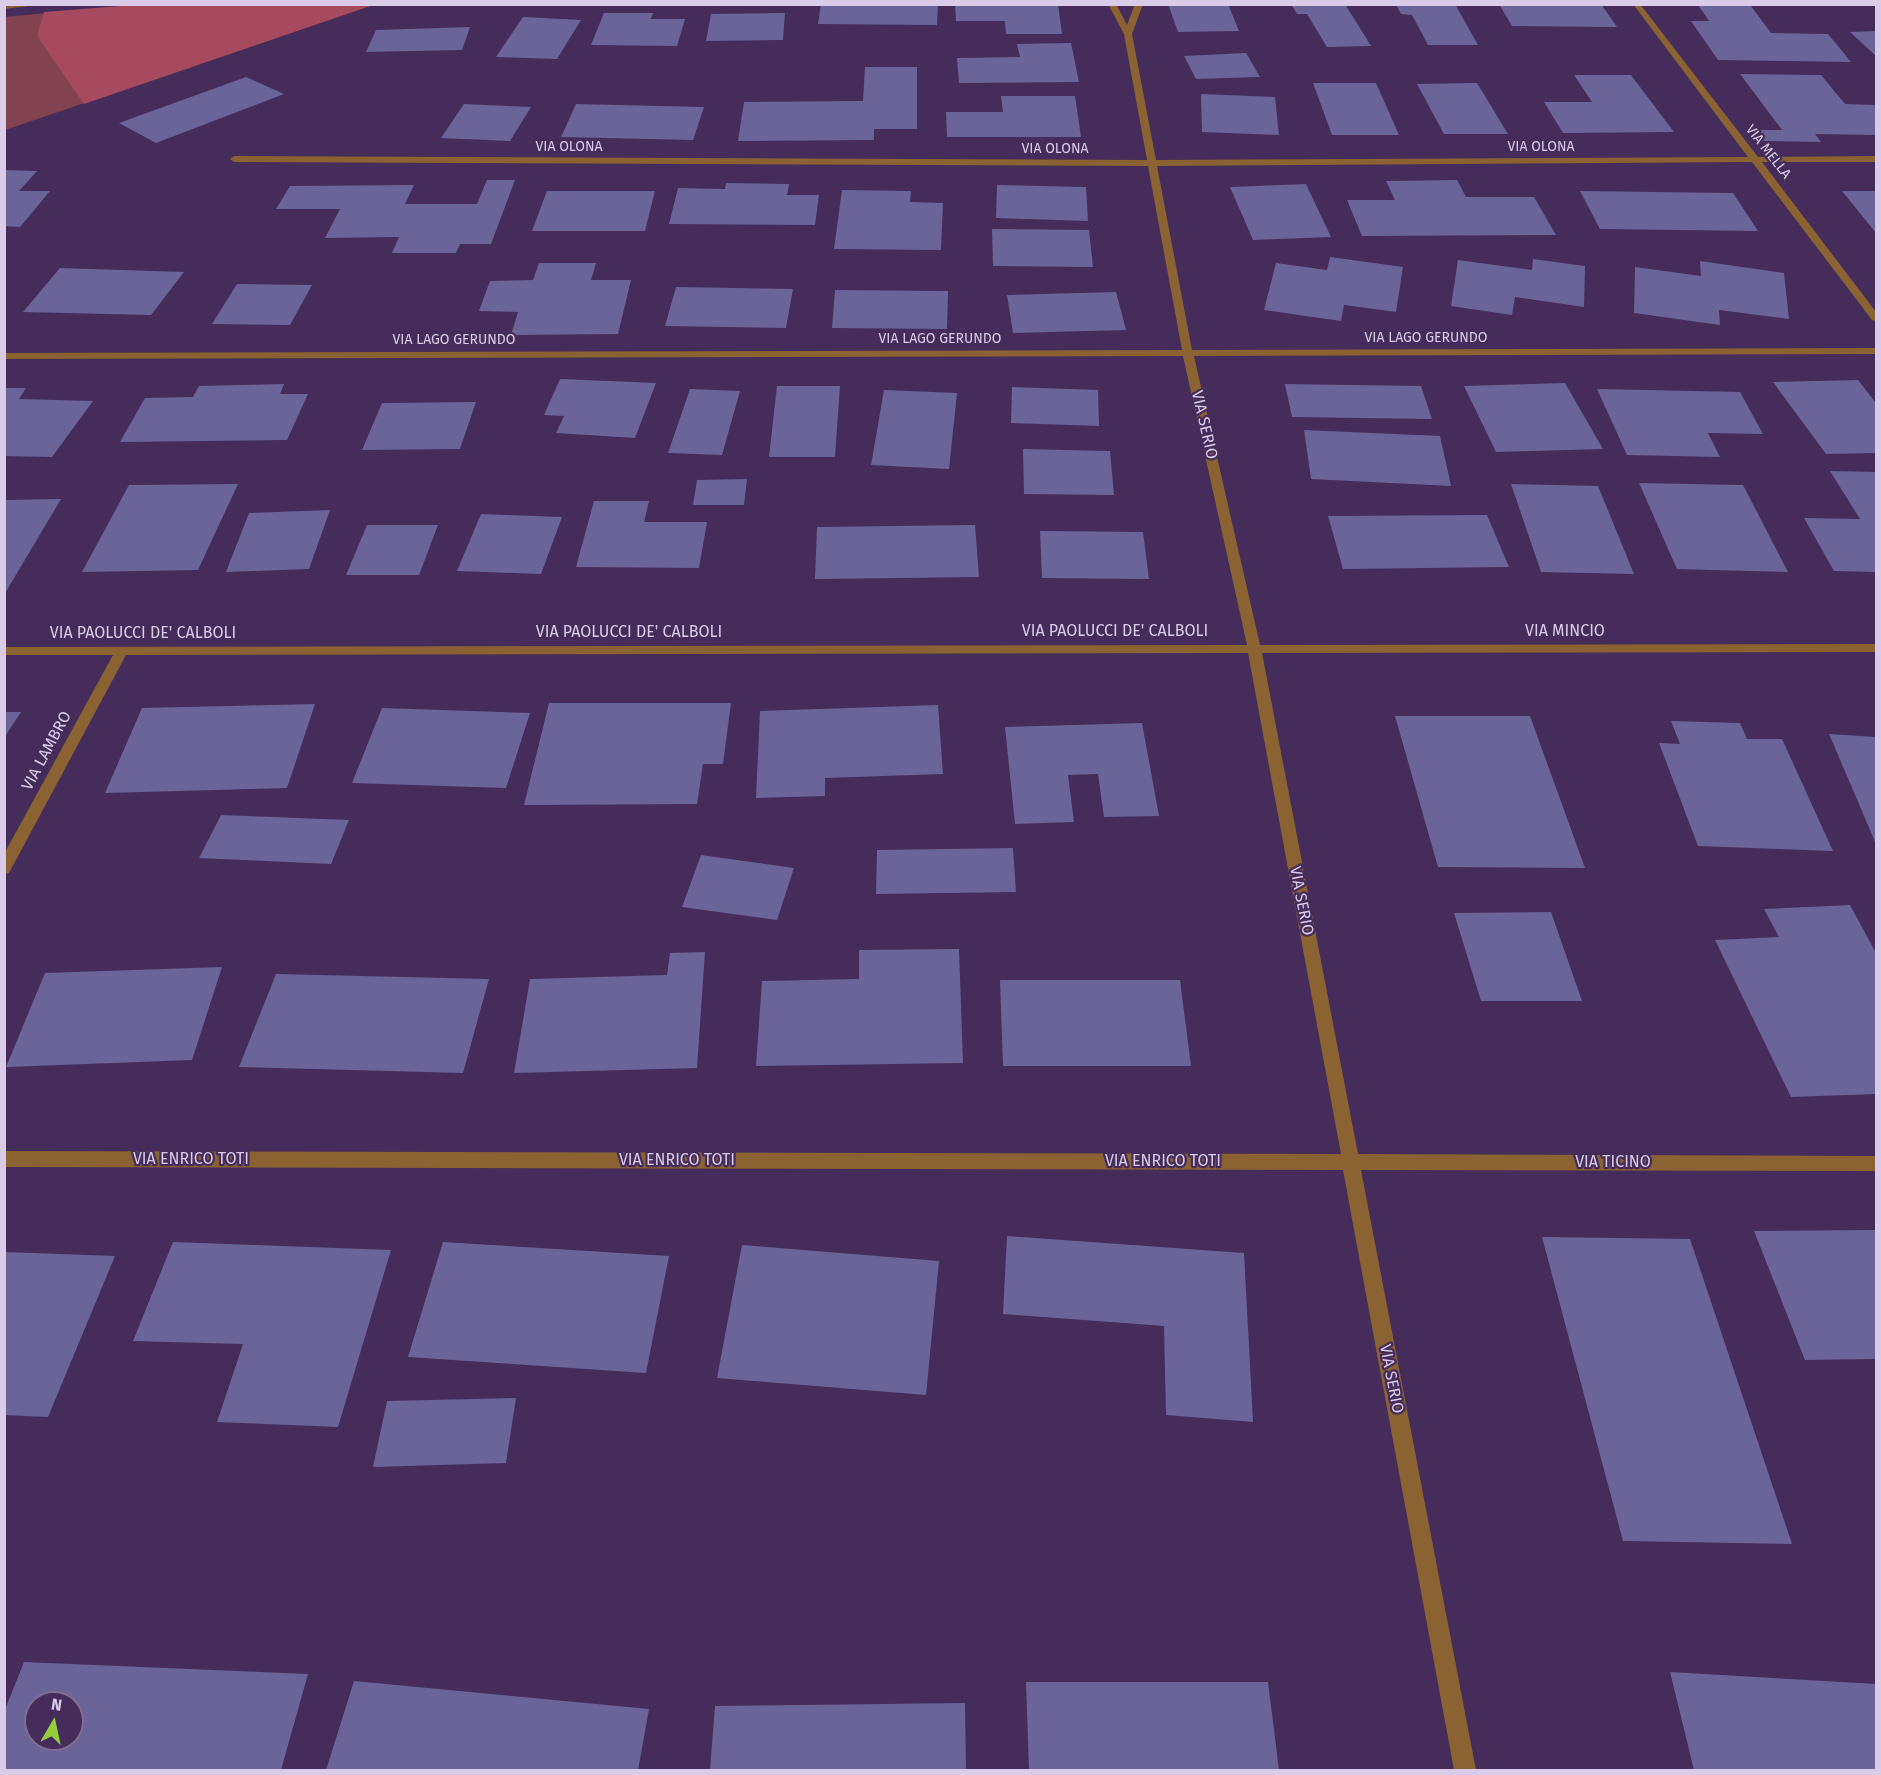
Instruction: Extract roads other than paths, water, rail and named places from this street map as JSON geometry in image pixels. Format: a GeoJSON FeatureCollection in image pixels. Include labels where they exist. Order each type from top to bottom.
{"type":"FeatureCollection","features":[{"type":"Feature","properties":{"kind":"street"},"geometry":{"type":"LineString","coordinates":[[4,7],[29,4]]}},
{"type":"Feature","properties":{"kind":"street","name":"VIA SERIO"},"geometry":{"type":"LineString","coordinates":[[1112,4],[1128,34],[1188,354],[1254,648],[1465,1770]]}},
{"type":"Feature","properties":{"kind":"street"},"geometry":{"type":"LineString","coordinates":[[1128,34],[1139,4]]}},
{"type":"Feature","properties":{"kind":"street","name":"VIA MELLA"},"geometry":{"type":"LineString","coordinates":[[1636,4],[1876,318]]}},
{"type":"Feature","properties":{"kind":"street","name":"VIA OLONA"},"geometry":{"type":"LineString","coordinates":[[234,159],[1153,163],[1876,159]]}},
{"type":"Feature","properties":{"kind":"street","name":"VIA LAGO GERUNDO"},"geometry":{"type":"LineString","coordinates":[[4,356],[1876,351]]}},
{"type":"Feature","properties":{"kind":"street","name":"VIA MINCIO"},"geometry":{"type":"LineString","coordinates":[[1254,648],[1876,648]]}},
{"type":"Feature","properties":{"kind":"street","name":"VIA PAOLUCCI DE' CALBOLI"},"geometry":{"type":"LineString","coordinates":[[4,651],[1254,648]]}},
{"type":"Feature","properties":{"kind":"street","name":"VIA LAMBRO"},"geometry":{"type":"LineString","coordinates":[[4,869],[122,651]]}},
{"type":"Feature","properties":{"kind":"street","name":"VIA ENRICO TOTI"},"geometry":{"type":"LineString","coordinates":[[4,1159],[1350,1162]]}},
{"type":"Feature","properties":{"kind":"street","name":"VIA TICINO"},"geometry":{"type":"LineString","coordinates":[[1350,1162],[1876,1162]]}}]}
